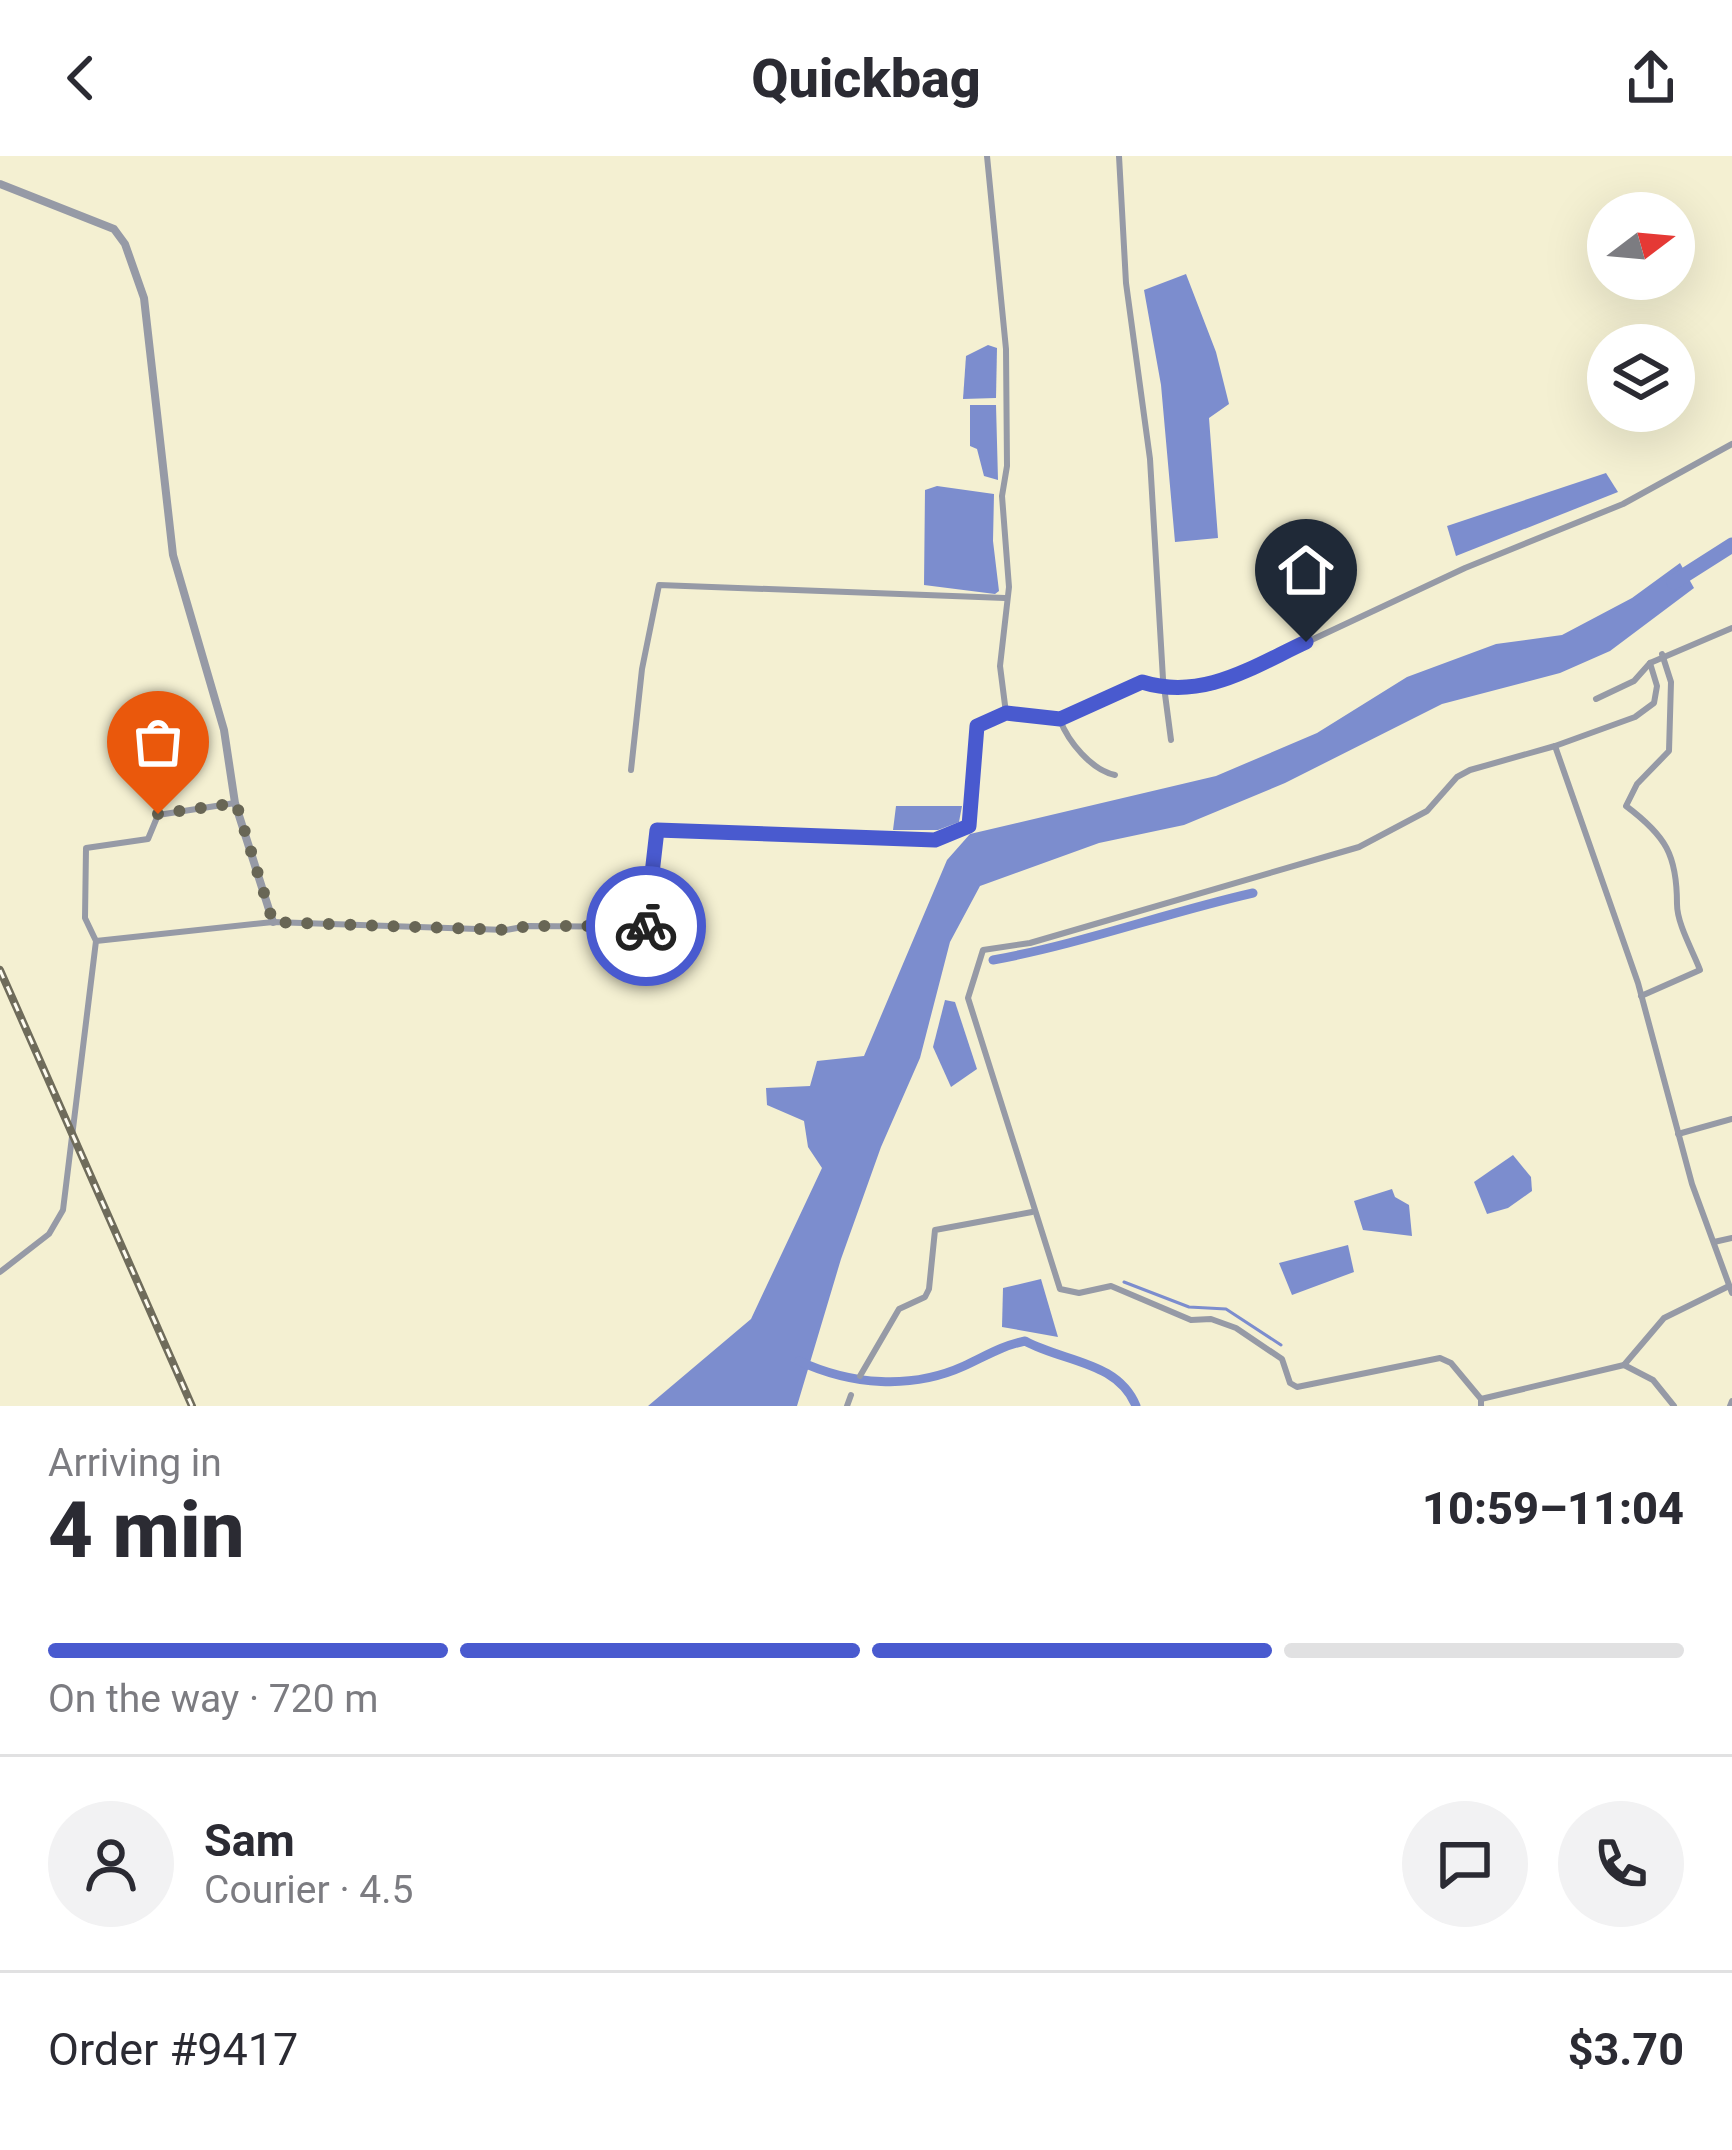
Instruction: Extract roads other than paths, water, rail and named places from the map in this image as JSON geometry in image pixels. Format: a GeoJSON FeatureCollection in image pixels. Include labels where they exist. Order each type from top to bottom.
{"type":"FeatureCollection","features":[{"type":"Feature","properties":{"kind":"street"},"geometry":{"type":"LineString","coordinates":[[987,156],[1006,349],[1007,466],[1002,496],[1009,587],[1000,666],[1006,713]]}},
{"type":"Feature","properties":{"kind":"street"},"geometry":{"type":"LineString","coordinates":[[1119,156],[1126,283],[1155,517],[1172,740]]}},
{"type":"Feature","properties":{"kind":"street"},"geometry":{"type":"LineString","coordinates":[[0,184],[114,229],[125,244],[144,298],[173,555],[224,730],[236,803],[273,922]]}},
{"type":"Feature","properties":{"kind":"street"},"geometry":{"type":"LineString","coordinates":[[95,941],[273,922],[506,930],[646,927],[657,830],[935,840],[969,826],[977,726],[1006,713],[1060,719],[1142,682],[1165,689],[1209,688],[1466,568],[1623,504],[1732,444]]}},
{"type":"Feature","properties":{"kind":"street"},"geometry":{"type":"LineString","coordinates":[[631,770],[642,669],[659,585],[1005,598]]}},
{"type":"Feature","properties":{"kind":"street"},"geometry":{"type":"LineString","coordinates":[[1596,698],[1634,681],[1662,654],[1732,628]]}},
{"type":"Feature","properties":{"kind":"street"},"geometry":{"type":"LineString","coordinates":[[1641,996],[1700,970],[1677,906],[1681,890],[1676,867],[1658,830],[1626,806],[1637,784],[1669,751],[1671,682],[1662,654]]}},
{"type":"Feature","properties":{"kind":"street"},"geometry":{"type":"LineString","coordinates":[[1555,746],[1641,996],[1678,1134],[1731,1289],[1664,1318],[1624,1365],[1481,1402],[1451,1363],[1440,1358],[1297,1387],[1290,1383],[1282,1359],[1236,1328],[1211,1319],[1191,1320],[1111,1286],[1079,1293],[1060,1288],[1032,1212],[968,998],[983,950],[1030,943],[1359,847],[1427,812],[1457,777],[1470,770],[1635,717],[1654,703],[1657,686],[1650,663]]}},
{"type":"Feature","properties":{"kind":"street"},"geometry":{"type":"LineString","coordinates":[[1060,719],[1085,757],[1115,775]]}},
{"type":"Feature","properties":{"kind":"street"},"geometry":{"type":"LineString","coordinates":[[0,1272],[50,1234],[63,1210],[95,941],[85,918],[86,848],[148,838],[158,814],[236,803]]}},
{"type":"Feature","properties":{"kind":"street"},"geometry":{"type":"LineString","coordinates":[[1678,1134],[1732,1119]]}},
{"type":"Feature","properties":{"kind":"street"},"geometry":{"type":"LineString","coordinates":[[860,1376],[898,1309],[925,1297],[935,1230],[1032,1212]]}},
{"type":"Feature","properties":{"kind":"street"},"geometry":{"type":"LineString","coordinates":[[1714,1242],[1732,1238]]}},
{"type":"Feature","properties":{"kind":"street"},"geometry":{"type":"LineString","coordinates":[[1624,1365],[1653,1379],[1674,1406]]}},
{"type":"Feature","properties":{"kind":"street"},"geometry":{"type":"LineString","coordinates":[[847,1406],[851,1395]]}},
{"type":"Feature","properties":{"kind":"water"},"geometry":{"type":"Polygon","coordinates":[[[1186,274],[1216,352],[1229,404],[1209,418],[1218,538],[1175,542],[1161,385],[1144,290],[1186,274]]]}},
{"type":"Feature","properties":{"kind":"water"},"geometry":{"type":"Polygon","coordinates":[[[988,345],[997,348],[996,398],[963,399],[966,356],[988,345]]]}},
{"type":"Feature","properties":{"kind":"water"},"geometry":{"type":"Polygon","coordinates":[[[970,405],[996,405],[998,480],[984,476],[977,449],[970,446],[970,405]]]}},
{"type":"Feature","properties":{"kind":"water"},"geometry":{"type":"Polygon","coordinates":[[[1606,473],[1618,492],[1456,556],[1447,526],[1606,473]]]}},
{"type":"Feature","properties":{"kind":"water"},"geometry":{"type":"Polygon","coordinates":[[[937,486],[994,494],[999,591],[995,594],[924,585],[925,490],[937,486]]]}},
{"type":"Feature","properties":{"kind":"water"},"geometry":{"type":"Polygon","coordinates":[[[1680,563],[1694,588],[1610,651],[1560,673],[1442,704],[1285,783],[1184,825],[1099,843],[980,886],[950,942],[920,1058],[881,1147],[841,1259],[797,1406],[648,1406],[751,1319],[822,1168],[808,1147],[804,1121],[767,1105],[766,1088],[810,1086],[817,1061],[864,1056],[947,860],[970,834],[1216,776],[1317,733],[1407,677],[1496,644],[1562,635],[1632,598],[1680,563]]]}},
{"type":"Feature","properties":{"kind":"water"},"geometry":{"type":"Polygon","coordinates":[[[896,806],[962,806],[959,822],[938,830],[893,830],[896,806]]]}},
{"type":"Feature","properties":{"kind":"water"},"geometry":{"type":"Polygon","coordinates":[[[945,1000],[955,1002],[977,1069],[951,1087],[933,1047],[945,1000]]]}},
{"type":"Feature","properties":{"kind":"water"},"geometry":{"type":"Polygon","coordinates":[[[1513,1155],[1531,1177],[1532,1191],[1508,1208],[1487,1214],[1474,1182],[1513,1155]]]}},
{"type":"Feature","properties":{"kind":"water"},"geometry":{"type":"Polygon","coordinates":[[[1392,1189],[1395,1197],[1409,1205],[1412,1236],[1363,1230],[1354,1201],[1392,1189]]]}},
{"type":"Feature","properties":{"kind":"water"},"geometry":{"type":"Polygon","coordinates":[[[1348,1245],[1354,1272],[1292,1295],[1279,1263],[1348,1245]]]}},
{"type":"Feature","properties":{"kind":"water"},"geometry":{"type":"Polygon","coordinates":[[[1041,1279],[1058,1337],[1002,1327],[1003,1288],[1041,1279]]]}},
{"type":"Feature","properties":{"kind":"waterway"},"geometry":{"type":"LineString","coordinates":[[1674,582],[1732,545]]}},
{"type":"Feature","properties":{"kind":"waterway"},"geometry":{"type":"LineString","coordinates":[[993,960],[1253,893]]}},
{"type":"Feature","properties":{"kind":"waterway"},"geometry":{"type":"LineString","coordinates":[[1124,1282],[1189,1307],[1226,1309],[1281,1345]]}},
{"type":"Feature","properties":{"kind":"waterway"},"geometry":{"type":"LineString","coordinates":[[799,1361],[839,1375],[902,1381],[944,1374],[1025,1341],[1103,1371],[1128,1391],[1136,1406]]}},
{"type":"Feature","properties":{"kind":"railway"},"geometry":{"type":"LineString","coordinates":[[0,970],[192,1406]]}}]}
